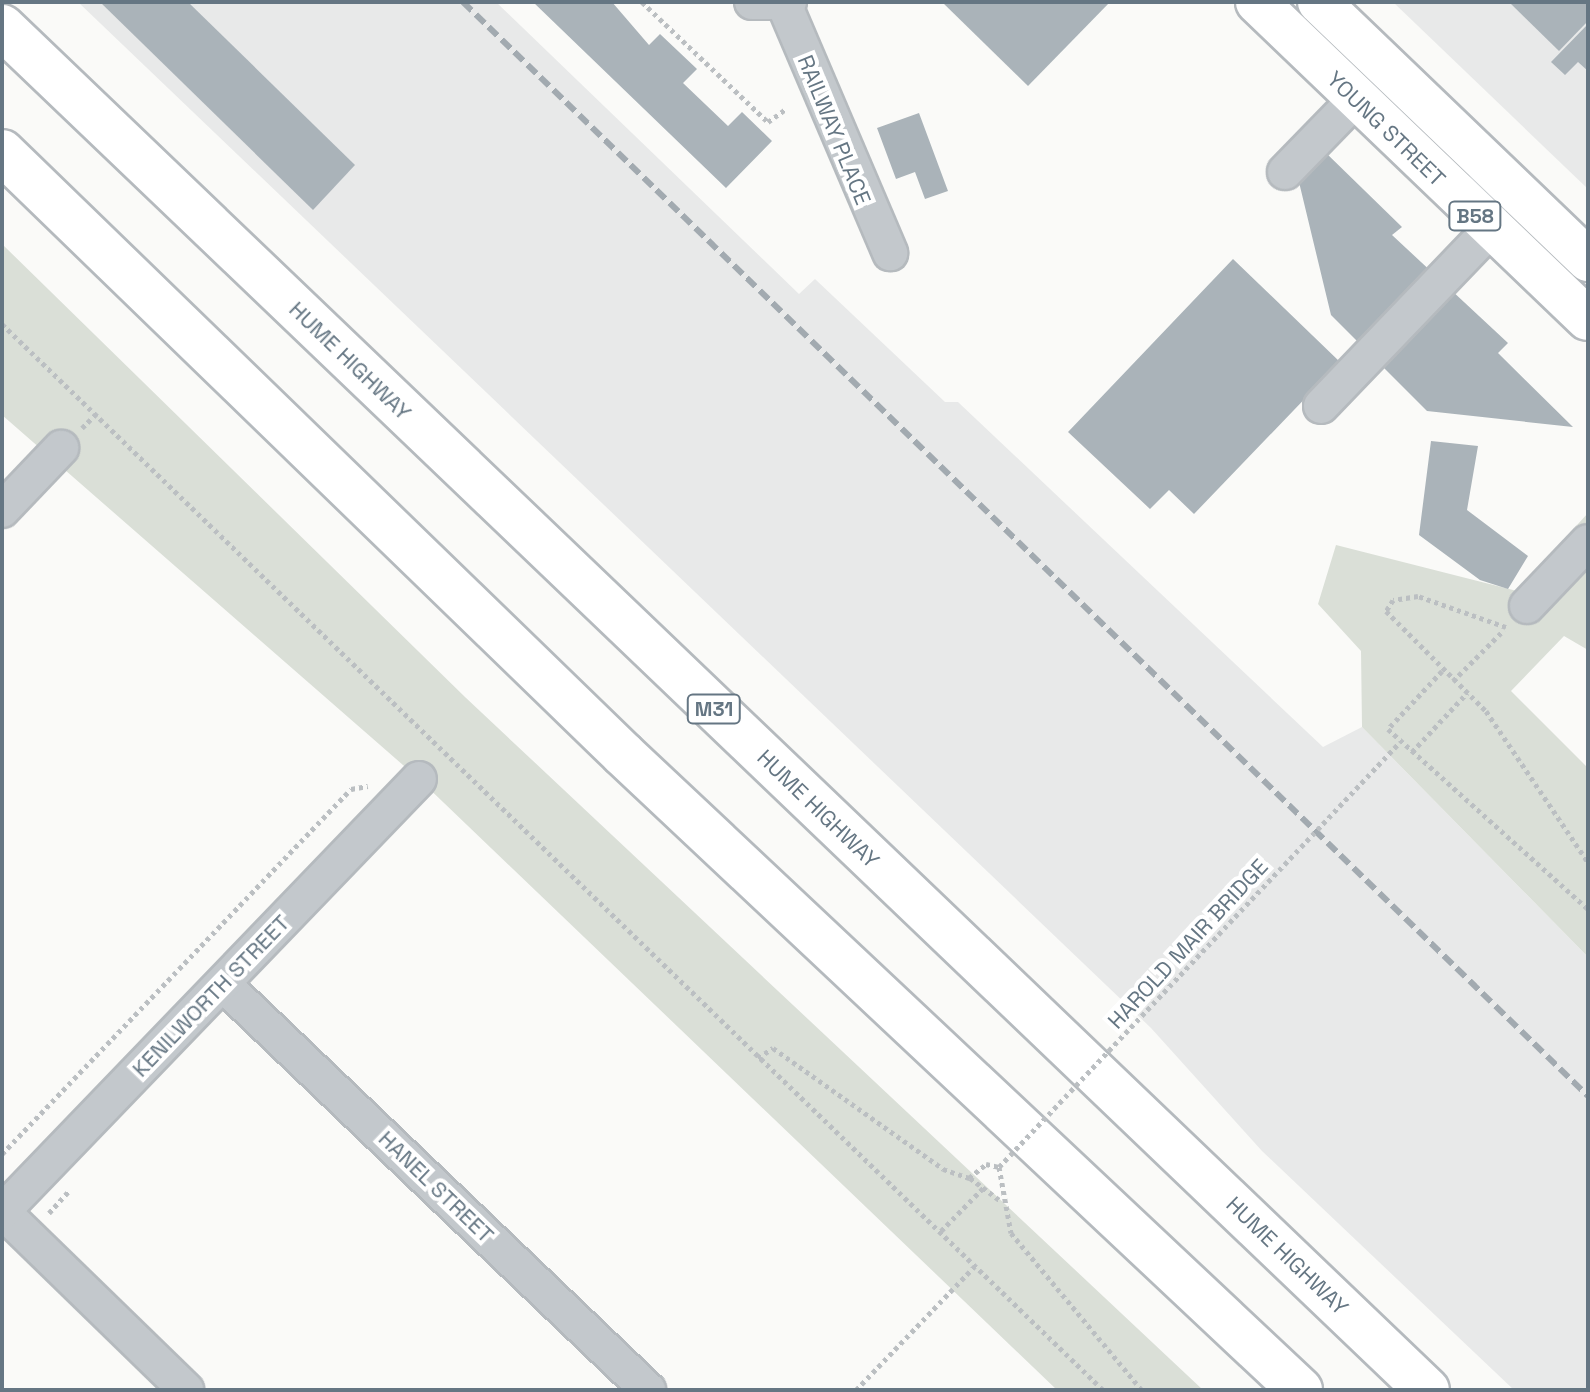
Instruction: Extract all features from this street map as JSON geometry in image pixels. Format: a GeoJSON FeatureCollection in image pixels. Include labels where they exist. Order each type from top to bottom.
{"type":"FeatureCollection","features":[{"type":"Feature","properties":{"kind":"highway","name":"HUME HIGHWAY"},"geometry":{"type":"LineString","coordinates":[[2,27],[1427,1390]]}},
{"type":"Feature","properties":{"kind":"highway"},"geometry":{"type":"LineString","coordinates":[[2,152],[623,754],[1300,1390]]}},
{"type":"Feature","properties":{"kind":"main road","name":"YOUNG STREET"},"geometry":{"type":"LineString","coordinates":[[1257,2],[1490,230],[1588,319]]}},
{"type":"Feature","properties":{"kind":"main road","name":"YOUNG STREET"},"geometry":{"type":"LineString","coordinates":[[1319,2],[1588,260]]}},
{"type":"Feature","properties":{"kind":"street","name":"RAILWAY PLACE"},"geometry":{"type":"LineString","coordinates":[[775,3],[890,253]]}},
{"type":"Feature","properties":{"kind":"street"},"geometry":{"type":"LineString","coordinates":[[1285,172],[1355,100]]}},
{"type":"Feature","properties":{"kind":"street"},"geometry":{"type":"LineString","coordinates":[[1321,406],[1490,230],[1486,164]]}},
{"type":"Feature","properties":{"kind":"street"},"geometry":{"type":"LineString","coordinates":[[2,510],[61,448]]}},
{"type":"Feature","properties":{"kind":"street"},"geometry":{"type":"LineString","coordinates":[[1515,618],[1588,542]]}},
{"type":"Feature","properties":{"kind":"street","name":"KENILWORTH STREET"},"geometry":{"type":"LineString","coordinates":[[2,1212],[419,779]]}},
{"type":"Feature","properties":{"kind":"street","name":"HANEL STREET"},"geometry":{"type":"LineString","coordinates":[[223,984],[648,1390]]}},
{"type":"Feature","properties":{"kind":"street"},"geometry":{"type":"LineString","coordinates":[[2,1212],[186,1390]]}},
{"type":"Feature","properties":{"kind":"path"},"geometry":{"type":"LineString","coordinates":[[642,2],[768,122],[786,109]]}},
{"type":"Feature","properties":{"kind":"path"},"geometry":{"type":"LineString","coordinates":[[2,324],[1103,1390]]}},
{"type":"Feature","properties":{"kind":"path"},"geometry":{"type":"LineString","coordinates":[[1515,618],[1418,596],[1393,600],[1386,611],[1393,625],[1467,693],[1588,862]]}},
{"type":"Feature","properties":{"kind":"path"},"geometry":{"type":"LineString","coordinates":[[1453,681],[1515,618]]}},
{"type":"Feature","properties":{"kind":"path"},"geometry":{"type":"LineString","coordinates":[[1442,671],[1388,729],[1588,909]]}},
{"type":"Feature","properties":{"kind":"path"},"geometry":{"type":"LineString","coordinates":[[1412,752],[1467,693]]}},
{"type":"Feature","properties":{"kind":"path","name":"HAROLD MAIR BRIDGE"},"geometry":{"type":"LineString","coordinates":[[999,1167],[1400,742]]}},
{"type":"Feature","properties":{"kind":"path"},"geometry":{"type":"LineString","coordinates":[[758,1058],[773,1048],[943,1169],[985,1186],[1000,1202]]}},
{"type":"Feature","properties":{"kind":"path"},"geometry":{"type":"LineString","coordinates":[[969,1178],[986,1164],[999,1167],[1000,1202],[1011,1233],[1142,1390]]}},
{"type":"Feature","properties":{"kind":"path"},"geometry":{"type":"LineString","coordinates":[[941,1232],[985,1186]]}},
{"type":"Feature","properties":{"kind":"path"},"geometry":{"type":"LineString","coordinates":[[856,1390],[976,1265]]}},
{"type":"Feature","properties":{"kind":"shaded area"},"geometry":{"type":"Polygon","coordinates":[[[78,2],[496,2],[799,294],[815,279],[945,402],[958,402],[1323,747],[1362,727],[1588,957],[1588,1390],[1514,1390],[1262,1151],[1151,1028],[78,2]]]}},
{"type":"Feature","properties":{"kind":"shaded area"},"geometry":{"type":"Polygon","coordinates":[[[1393,2],[1588,2],[1588,189],[1393,2]]]}},
{"type":"Feature","properties":{"kind":"shaded area"},"geometry":{"type":"Polygon","coordinates":[[[2,244],[465,697],[1203,1390],[1057,1390],[419,779],[2,415],[2,244]]]}},
{"type":"Feature","properties":{"kind":"shaded area"},"geometry":{"type":"Polygon","coordinates":[[[1588,513],[1588,650],[1564,636],[1511,691],[1588,768],[1588,957],[1362,727],[1361,651],[1318,604],[1336,545],[1517,591],[1588,513]]]}},
{"type":"Feature","properties":{"kind":"building"},"geometry":{"type":"Polygon","coordinates":[[[100,2],[188,2],[355,165],[313,210],[100,2]]]}},
{"type":"Feature","properties":{"kind":"building"},"geometry":{"type":"Polygon","coordinates":[[[533,2],[612,2],[649,45],[660,34],[697,69],[683,83],[728,126],[742,112],[772,141],[726,188],[533,2]]]}},
{"type":"Feature","properties":{"kind":"building"},"geometry":{"type":"Polygon","coordinates":[[[942,2],[1110,2],[1028,86],[942,2]]]}},
{"type":"Feature","properties":{"kind":"building"},"geometry":{"type":"Polygon","coordinates":[[[1509,2],[1588,2],[1588,21],[1559,51],[1509,2]]]}},
{"type":"Feature","properties":{"kind":"building"},"geometry":{"type":"Polygon","coordinates":[[[1588,24],[1588,71],[1578,62],[1565,75],[1551,62],[1588,24]]]}},
{"type":"Feature","properties":{"kind":"building"},"geometry":{"type":"Polygon","coordinates":[[[919,113],[948,191],[925,199],[915,172],[896,179],[877,128],[919,113]]]}},
{"type":"Feature","properties":{"kind":"building"},"geometry":{"type":"Polygon","coordinates":[[[1324,151],[1402,227],[1392,235],[1508,343],[1498,353],[1573,427],[1427,411],[1331,315],[1298,178],[1324,151]]]}},
{"type":"Feature","properties":{"kind":"building"},"geometry":{"type":"Polygon","coordinates":[[[1233,259],[1340,362],[1194,514],[1169,490],[1150,509],[1068,432],[1233,259]]]}},
{"type":"Feature","properties":{"kind":"building"},"geometry":{"type":"Polygon","coordinates":[[[1431,441],[1478,446],[1467,510],[1528,556],[1508,589],[1480,580],[1419,535],[1431,441]]]}},
{"type":"Feature","properties":{"kind":"railway"},"geometry":{"type":"LineString","coordinates":[[463,2],[1588,1096]]}}]}
